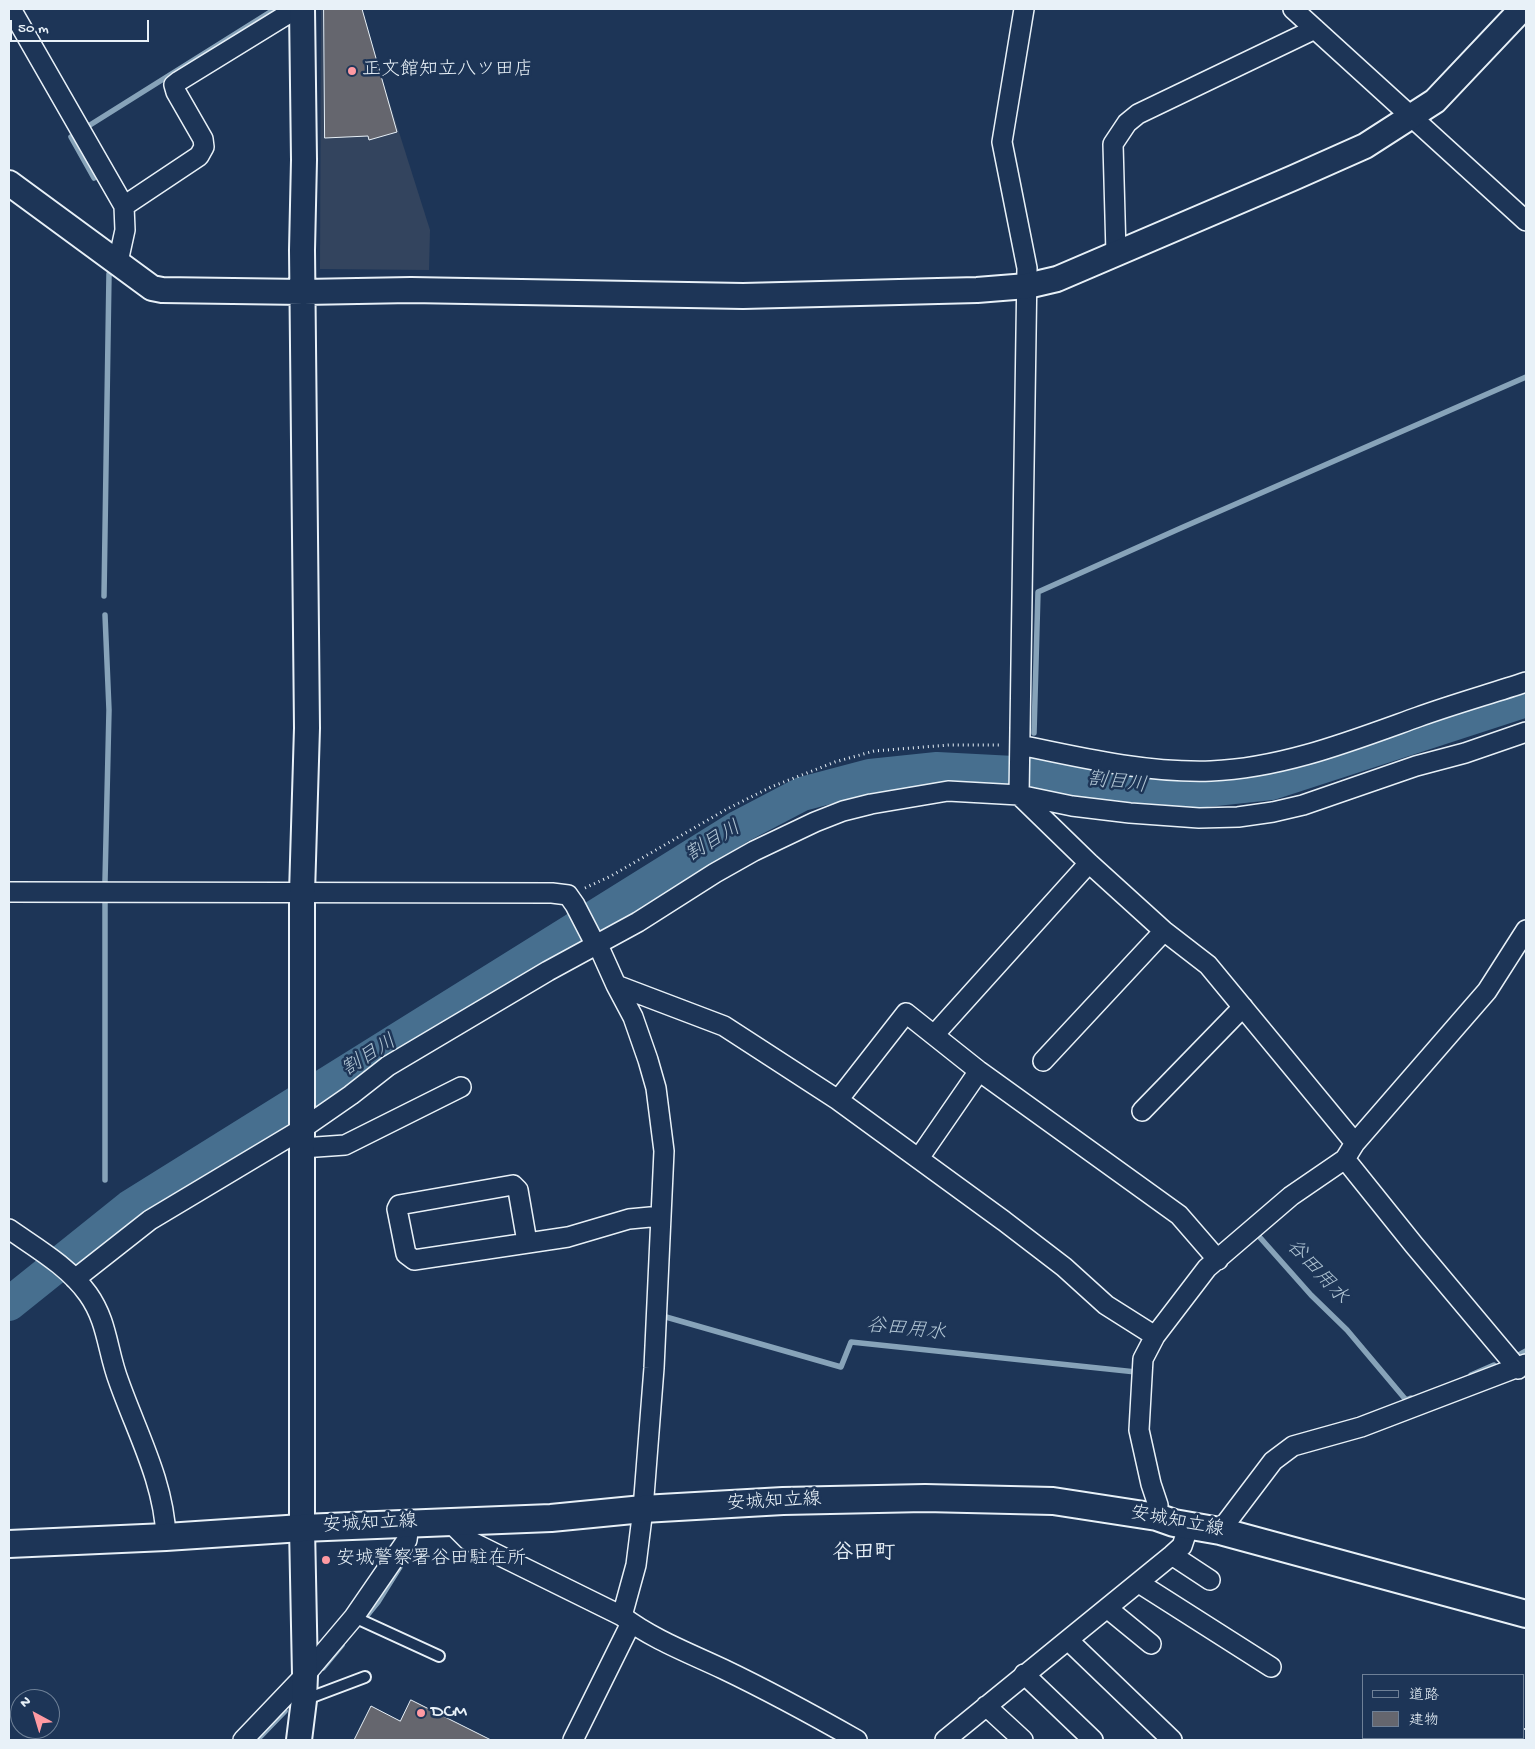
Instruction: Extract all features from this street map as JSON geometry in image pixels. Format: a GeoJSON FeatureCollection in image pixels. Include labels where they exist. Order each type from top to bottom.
{"type":"FeatureCollection","features":[{"type":"Feature","properties":{"kind":"main road","name":"安城知立線"},"geometry":{"type":"LineString","coordinates":[[9,1544],[166,1537],[302,1528],[551,1518],[783,1501],[925,1498],[1054,1501],[1157,1517],[1220,1531],[1526,1614]]}},
{"type":"Feature","properties":{"kind":"street"},"geometry":{"type":"LineString","coordinates":[[12,9],[124,206],[126,230],[118,262]]}},
{"type":"Feature","properties":{"kind":"street"},"geometry":{"type":"LineString","coordinates":[[124,206],[199,156],[204,147],[203,139],[176,92],[174,85],[296,9]]}},
{"type":"Feature","properties":{"kind":"street"},"geometry":{"type":"LineString","coordinates":[[299,1740],[306,1675],[302,1528],[302,893],[307,728],[304,292],[302,250],[304,160],[302,9]]}},
{"type":"Feature","properties":{"kind":"street"},"geometry":{"type":"LineString","coordinates":[[1024,9],[1002,142],[1027,268],[1019,795],[1164,931],[1208,965],[1355,1143]]}},
{"type":"Feature","properties":{"kind":"street"},"geometry":{"type":"LineString","coordinates":[[1293,9],[1526,221]]}},
{"type":"Feature","properties":{"kind":"street"},"geometry":{"type":"LineString","coordinates":[[9,183],[152,288],[162,290],[304,292],[411,290],[743,296],[912,293],[1027,286],[1057,279],[1365,146],[1436,101],[1522,9]]}},
{"type":"Feature","properties":{"kind":"street"},"geometry":{"type":"LineString","coordinates":[[1116,253],[1113,144],[1127,123],[1138,114],[1315,29]]}},
{"type":"Feature","properties":{"kind":"street"},"geometry":{"type":"LineString","coordinates":[[1020,745],[1109,763],[1171,770],[1211,771],[1254,767],[1329,749],[1421,716],[1526,682]]}},
{"type":"Feature","properties":{"kind":"street"},"geometry":{"type":"LineString","coordinates":[[75,1279],[150,1220],[302,1138],[388,1066],[595,941],[638,922],[715,873],[754,851],[815,822],[871,804],[948,792],[1019,795],[1072,806],[1130,813],[1199,818],[1238,817],[1303,805],[1416,766],[1465,753],[1526,732]]}},
{"type":"Feature","properties":{"kind":"street"},"geometry":{"type":"LineString","coordinates":[[934,1035],[1089,862]]}},
{"type":"Feature","properties":{"kind":"street"},"geometry":{"type":"LineString","coordinates":[[9,892],[552,893],[572,900],[633,1017],[656,1088],[664,1151],[654,1368],[643,1510],[636,1565],[626,1619],[573,1740]]}},
{"type":"Feature","properties":{"kind":"street"},"geometry":{"type":"LineString","coordinates":[[1157,1517],[1158,1505],[1151,1484],[1139,1430],[1143,1359],[1155,1336],[1208,1268],[1291,1196],[1345,1159],[1355,1143],[1487,991],[1526,930]]}},
{"type":"Feature","properties":{"kind":"street"},"geometry":{"type":"LineString","coordinates":[[1043,1061],[1164,931]]}},
{"type":"Feature","properties":{"kind":"street"},"geometry":{"type":"LineString","coordinates":[[616,985],[724,1026],[838,1100],[1004,1221],[1064,1267],[1106,1305],[1155,1336]]}},
{"type":"Feature","properties":{"kind":"street"},"geometry":{"type":"LineString","coordinates":[[1142,1111],[1242,1007]]}},
{"type":"Feature","properties":{"kind":"street"},"geometry":{"type":"LineString","coordinates":[[838,1100],[906,1013],[979,1071],[1179,1216],[1218,1260]]}},
{"type":"Feature","properties":{"kind":"street"},"geometry":{"type":"LineString","coordinates":[[919,1158],[979,1071]]}},
{"type":"Feature","properties":{"kind":"street"},"geometry":{"type":"LineString","coordinates":[[302,1138],[345,1145],[460,1087]]}},
{"type":"Feature","properties":{"kind":"street"},"geometry":{"type":"LineString","coordinates":[[1220,1531],[1273,1461],[1293,1446],[1361,1427],[1522,1366],[1414,1245],[1345,1159]]}},
{"type":"Feature","properties":{"kind":"street"},"geometry":{"type":"LineString","coordinates":[[527,1242],[518,1190],[513,1185],[399,1205],[397,1209],[406,1254],[414,1260],[568,1237],[630,1219],[661,1216]]}},
{"type":"Feature","properties":{"kind":"street"},"geometry":{"type":"LineString","coordinates":[[9,1229],[43,1252],[75,1279],[88,1294],[103,1321],[118,1380],[153,1468],[165,1516],[166,1537]]}},
{"type":"Feature","properties":{"kind":"street"},"geometry":{"type":"LineString","coordinates":[[450,1522],[468,1540],[626,1619],[682,1650],[801,1708],[858,1740]]}},
{"type":"Feature","properties":{"kind":"street"},"geometry":{"type":"LineString","coordinates":[[242,1740],[361,1620],[407,1540],[409,1524]]}},
{"type":"Feature","properties":{"kind":"street"},"geometry":{"type":"LineString","coordinates":[[945,1740],[1172,1555],[1182,1546],[1189,1525]]}},
{"type":"Feature","properties":{"kind":"street"},"geometry":{"type":"LineString","coordinates":[[1172,1555],[1210,1580]]}},
{"type":"Feature","properties":{"kind":"street"},"geometry":{"type":"LineString","coordinates":[[1139,1583],[1271,1667]]}},
{"type":"Feature","properties":{"kind":"street"},"geometry":{"type":"LineString","coordinates":[[1107,1608],[1151,1644]]}},
{"type":"Feature","properties":{"kind":"street"},"geometry":{"type":"LineString","coordinates":[[1068,1640],[1172,1740]]}},
{"type":"Feature","properties":{"kind":"street"},"geometry":{"type":"LineString","coordinates":[[1024,1674],[1093,1740]]}},
{"type":"Feature","properties":{"kind":"street"},"geometry":{"type":"LineString","coordinates":[[986,1706],[1023,1740]]}},
{"type":"Feature","properties":{"kind":"lane"},"geometry":{"type":"LineString","coordinates":[[361,1620],[439,1656]]}},
{"type":"Feature","properties":{"kind":"lane"},"geometry":{"type":"LineString","coordinates":[[304,1700],[365,1677]]}},
{"type":"Feature","properties":{"kind":"path"},"geometry":{"type":"LineString","coordinates":[[572,900],[727,809],[771,787],[835,762],[884,751],[948,745],[1020,745]]}},
{"type":"Feature","properties":{"kind":"shaded area"},"geometry":{"type":"Polygon","coordinates":[[[321,9],[360,9],[430,230],[429,270],[320,269],[321,9]]]}},
{"type":"Feature","properties":{"kind":"building","name":"正文館知立八ツ田店"},"geometry":{"type":"Polygon","coordinates":[[[324,9],[362,9],[397,132],[369,140],[368,136],[325,138],[324,9]]]}},
{"type":"Feature","properties":{"kind":"building","name":"DCM"},"geometry":{"type":"Polygon","coordinates":[[[411,1700],[491,1740],[354,1740],[371,1706],[400,1721],[411,1700]]]}},
{"type":"Feature","properties":{"kind":"waterway"},"geometry":{"type":"LineString","coordinates":[[90,125],[275,9]]}},
{"type":"Feature","properties":{"kind":"waterway"},"geometry":{"type":"LineString","coordinates":[[71,137],[94,178]]}},
{"type":"Feature","properties":{"kind":"waterway"},"geometry":{"type":"LineString","coordinates":[[104,596],[109,274]]}},
{"type":"Feature","properties":{"kind":"waterway"},"geometry":{"type":"LineString","coordinates":[[1034,733],[1038,592],[1526,377]]}},
{"type":"Feature","properties":{"kind":"waterway"},"geometry":{"type":"LineString","coordinates":[[105,615],[109,710],[105,881]]}},
{"type":"Feature","properties":{"kind":"waterway","name":"割目川"},"geometry":{"type":"LineString","coordinates":[[9,1304],[130,1207],[739,827],[802,794],[870,776],[937,769],[1033,774],[1187,792],[1271,783],[1526,700]]}},
{"type":"Feature","properties":{"kind":"waterway","name":"割目川"},"geometry":{"type":"LineString","coordinates":[[1033,766],[1033,774]]}},
{"type":"Feature","properties":{"kind":"waterway"},"geometry":{"type":"LineString","coordinates":[[105,901],[105,1180]]}},
{"type":"Feature","properties":{"kind":"waterway"},"geometry":{"type":"LineString","coordinates":[[120,1199],[130,1207]]}},
{"type":"Feature","properties":{"kind":"waterway","name":"谷田用水"},"geometry":{"type":"LineString","coordinates":[[1253,1236],[1256,1233],[1311,1295],[1347,1330],[1406,1400],[1411,1398]]}},
{"type":"Feature","properties":{"kind":"waterway","name":"谷田用水"},"geometry":{"type":"LineString","coordinates":[[666,1317],[841,1367],[851,1342],[1136,1372]]}},
{"type":"Feature","properties":{"kind":"waterway","name":"谷田用水"},"geometry":{"type":"LineString","coordinates":[[1517,1356],[1526,1351]]}},
{"type":"Feature","properties":{"kind":"waterway","name":"谷田用水"},"geometry":{"type":"LineString","coordinates":[[1471,1375],[1494,1365]]}},
{"type":"Feature","properties":{"kind":"waterway","name":"谷田用水"},"geometry":{"type":"LineString","coordinates":[[361,1623],[378,1602],[408,1554]]}},
{"type":"Feature","properties":{"kind":"waterway","name":"谷田用水"},"geometry":{"type":"LineString","coordinates":[[323,1668],[342,1645]]}},
{"type":"Feature","properties":{"kind":"waterway","name":"谷田用水"},"geometry":{"type":"LineString","coordinates":[[257,1740],[285,1711]]}},
{"type":"Feature","properties":{"kind":"place","name":"正文館知立八ツ田店"},"geometry":{"type":"Point","coordinates":[352,71]}},
{"type":"Feature","properties":{"kind":"place","name":"安城警察署谷田駐在所"},"geometry":{"type":"Point","coordinates":[326,1560]}},
{"type":"Feature","properties":{"kind":"place","name":"DCM"},"geometry":{"type":"Point","coordinates":[421,1713]}},
{"type":"Feature","properties":{"kind":"district","name":"谷田町"},"geometry":{"type":"Point","coordinates":[864,1555]}}]}
